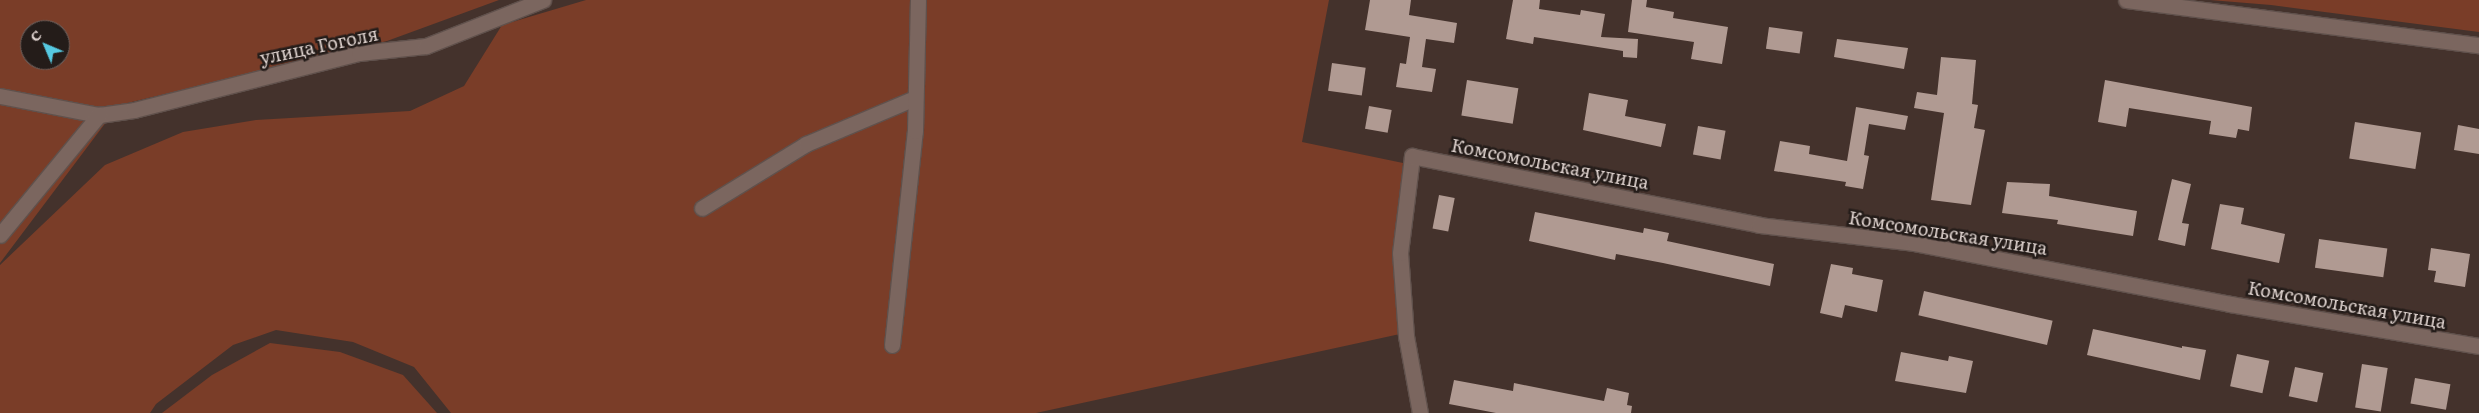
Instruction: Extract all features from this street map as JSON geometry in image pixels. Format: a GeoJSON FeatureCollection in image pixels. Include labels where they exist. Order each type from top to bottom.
{"type":"FeatureCollection","features":[{"type":"Feature","properties":{"kind":"street","name":"улица Гоголя"},"geometry":{"type":"LineString","coordinates":[[0,96],[99,115],[134,110],[358,53],[426,46],[543,0]]}},
{"type":"Feature","properties":{"kind":"street"},"geometry":{"type":"LineString","coordinates":[[892,345],[915,131],[918,0]]}},
{"type":"Feature","properties":{"kind":"street"},"geometry":{"type":"LineString","coordinates":[[2126,0],[2479,45]]}},
{"type":"Feature","properties":{"kind":"street"},"geometry":{"type":"LineString","coordinates":[[702,208],[806,144],[915,98]]}},
{"type":"Feature","properties":{"kind":"street"},"geometry":{"type":"LineString","coordinates":[[0,236],[99,115]]}},
{"type":"Feature","properties":{"kind":"street","name":"Комсомольская улица"},"geometry":{"type":"LineString","coordinates":[[1420,413],[1406,336],[1400,253],[1412,156],[1759,226],[1914,243],[2230,304],[2479,346]]}},
{"type":"Feature","properties":{"kind":"shaded area"},"geometry":{"type":"Polygon","coordinates":[[[0,0],[499,0],[387,41],[119,105],[0,263],[0,0]]]}},
{"type":"Feature","properties":{"kind":"shaded area"},"geometry":{"type":"Polygon","coordinates":[[[586,0],[1329,0],[1302,142],[1403,163],[1395,257],[1400,334],[1036,413],[451,413],[414,367],[353,342],[276,330],[233,345],[156,404],[150,413],[0,413],[0,265],[105,165],[183,132],[256,120],[410,111],[464,86],[502,25],[586,0]]]}},
{"type":"Feature","properties":{"kind":"shaded area"},"geometry":{"type":"Polygon","coordinates":[[[2210,0],[2479,0],[2479,32],[2271,5],[2210,0]]]}},
{"type":"Feature","properties":{"kind":"shaded area"},"geometry":{"type":"Polygon","coordinates":[[[270,343],[340,352],[403,375],[437,413],[162,413],[212,375],[270,343]]]}},
{"type":"Feature","properties":{"kind":"building"},"geometry":{"type":"Polygon","coordinates":[[[1370,0],[1411,0],[1409,15],[1457,23],[1454,43],[1426,39],[1422,67],[1436,69],[1432,92],[1396,87],[1400,63],[1406,64],[1410,37],[1365,30],[1370,0]]]}},
{"type":"Feature","properties":{"kind":"building"},"geometry":{"type":"Polygon","coordinates":[[[1513,0],[1540,0],[1539,9],[1580,15],[1581,10],[1605,14],[1601,37],[1638,39],[1637,58],[1623,57],[1623,51],[1534,37],[1533,44],[1506,39],[1513,0]]]}},
{"type":"Feature","properties":{"kind":"building"},"geometry":{"type":"Polygon","coordinates":[[[1632,0],[1647,0],[1646,7],[1674,12],[1673,18],[1728,27],[1722,64],[1691,59],[1694,42],[1628,32],[1632,0]]]}},
{"type":"Feature","properties":{"kind":"building"},"geometry":{"type":"Polygon","coordinates":[[[1769,27],[1803,32],[1800,54],[1766,49],[1769,27]]]}},
{"type":"Feature","properties":{"kind":"building"},"geometry":{"type":"Polygon","coordinates":[[[1837,39],[1908,48],[1904,69],[1834,57],[1837,39]]]}},
{"type":"Feature","properties":{"kind":"building"},"geometry":{"type":"Polygon","coordinates":[[[1941,57],[1976,60],[1972,104],[1978,105],[1974,128],[1985,130],[1971,205],[1931,200],[1944,113],[1914,108],[1917,92],[1937,95],[1941,57]]]}},
{"type":"Feature","properties":{"kind":"building"},"geometry":{"type":"Polygon","coordinates":[[[1332,63],[1366,68],[1362,95],[1328,91],[1332,63]]]}},
{"type":"Feature","properties":{"kind":"building"},"geometry":{"type":"Polygon","coordinates":[[[1467,80],[1518,88],[1513,124],[1461,116],[1467,80]]]}},
{"type":"Feature","properties":{"kind":"building"},"geometry":{"type":"Polygon","coordinates":[[[2105,80],[2252,107],[2249,131],[2238,129],[2236,138],[2209,134],[2211,121],[2129,108],[2126,127],[2098,122],[2105,80]]]}},
{"type":"Feature","properties":{"kind":"building"},"geometry":{"type":"Polygon","coordinates":[[[1589,93],[1628,100],[1625,116],[1666,124],[1661,147],[1583,130],[1589,93]]]}},
{"type":"Feature","properties":{"kind":"building"},"geometry":{"type":"Polygon","coordinates":[[[1369,106],[1392,110],[1388,133],[1365,129],[1369,106]]]}},
{"type":"Feature","properties":{"kind":"building"},"geometry":{"type":"Polygon","coordinates":[[[1856,107],[1908,116],[1905,130],[1869,124],[1864,155],[1869,156],[1863,189],[1845,186],[1846,182],[1774,171],[1780,141],[1810,146],[1809,154],[1847,161],[1856,107]]]}},
{"type":"Feature","properties":{"kind":"building"},"geometry":{"type":"Polygon","coordinates":[[[2355,122],[2421,132],[2415,169],[2349,159],[2355,122]]]}},
{"type":"Feature","properties":{"kind":"building"},"geometry":{"type":"Polygon","coordinates":[[[2458,125],[2479,129],[2479,154],[2454,150],[2458,125]]]}},
{"type":"Feature","properties":{"kind":"building"},"geometry":{"type":"Polygon","coordinates":[[[1698,126],[1726,131],[1721,159],[1693,155],[1698,126]]]}},
{"type":"Feature","properties":{"kind":"building"},"geometry":{"type":"Polygon","coordinates":[[[2172,179],[2191,184],[2182,223],[2189,224],[2185,246],[2158,240],[2172,179]]]}},
{"type":"Feature","properties":{"kind":"building"},"geometry":{"type":"Polygon","coordinates":[[[2007,182],[2050,184],[2049,196],[2137,211],[2133,236],[2057,224],[2058,220],[2002,213],[2007,182]]]}},
{"type":"Feature","properties":{"kind":"building"},"geometry":{"type":"Polygon","coordinates":[[[1439,195],[1455,198],[1448,231],[1433,228],[1439,195]]]}},
{"type":"Feature","properties":{"kind":"building"},"geometry":{"type":"Polygon","coordinates":[[[2220,204],[2244,208],[2241,224],[2285,234],[2279,263],[2211,249],[2220,204]]]}},
{"type":"Feature","properties":{"kind":"building"},"geometry":{"type":"Polygon","coordinates":[[[1535,212],[1643,233],[1644,228],[1669,233],[1667,241],[1774,264],[1770,286],[1616,254],[1615,260],[1529,241],[1535,212]]]}},
{"type":"Feature","properties":{"kind":"building"},"geometry":{"type":"Polygon","coordinates":[[[2319,239],[2387,249],[2383,277],[2315,268],[2319,239]]]}},
{"type":"Feature","properties":{"kind":"building"},"geometry":{"type":"Polygon","coordinates":[[[2431,248],[2470,254],[2465,287],[2434,282],[2436,271],[2428,270],[2431,248]]]}},
{"type":"Feature","properties":{"kind":"building"},"geometry":{"type":"Polygon","coordinates":[[[1831,264],[1853,268],[1852,274],[1883,280],[1877,312],[1845,305],[1842,318],[1820,313],[1831,264]]]}},
{"type":"Feature","properties":{"kind":"building"},"geometry":{"type":"Polygon","coordinates":[[[1924,291],[2053,321],[2047,345],[1918,315],[1924,291]]]}},
{"type":"Feature","properties":{"kind":"building"},"geometry":{"type":"Polygon","coordinates":[[[2093,329],[2182,348],[2182,346],[2206,350],[2200,380],[2087,355],[2093,329]]]}},
{"type":"Feature","properties":{"kind":"building"},"geometry":{"type":"Polygon","coordinates":[[[1901,352],[1948,361],[1949,356],[1973,361],[1966,393],[1895,381],[1901,352]]]}},
{"type":"Feature","properties":{"kind":"building"},"geometry":{"type":"Polygon","coordinates":[[[2237,354],[2269,361],[2262,393],[2230,386],[2237,354]]]}},
{"type":"Feature","properties":{"kind":"building"},"geometry":{"type":"Polygon","coordinates":[[[2362,364],[2388,368],[2381,412],[2355,407],[2362,364]]]}},
{"type":"Feature","properties":{"kind":"building"},"geometry":{"type":"Polygon","coordinates":[[[2295,367],[2323,373],[2317,402],[2289,396],[2295,367]]]}},
{"type":"Feature","properties":{"kind":"building"},"geometry":{"type":"Polygon","coordinates":[[[2415,378],[2450,384],[2446,410],[2410,404],[2415,378]]]}},
{"type":"Feature","properties":{"kind":"building"},"geometry":{"type":"Polygon","coordinates":[[[1454,380],[1513,391],[1514,383],[1604,401],[1607,388],[1629,393],[1627,405],[1632,406],[1631,413],[1496,413],[1449,404],[1454,380]]]}}]}
